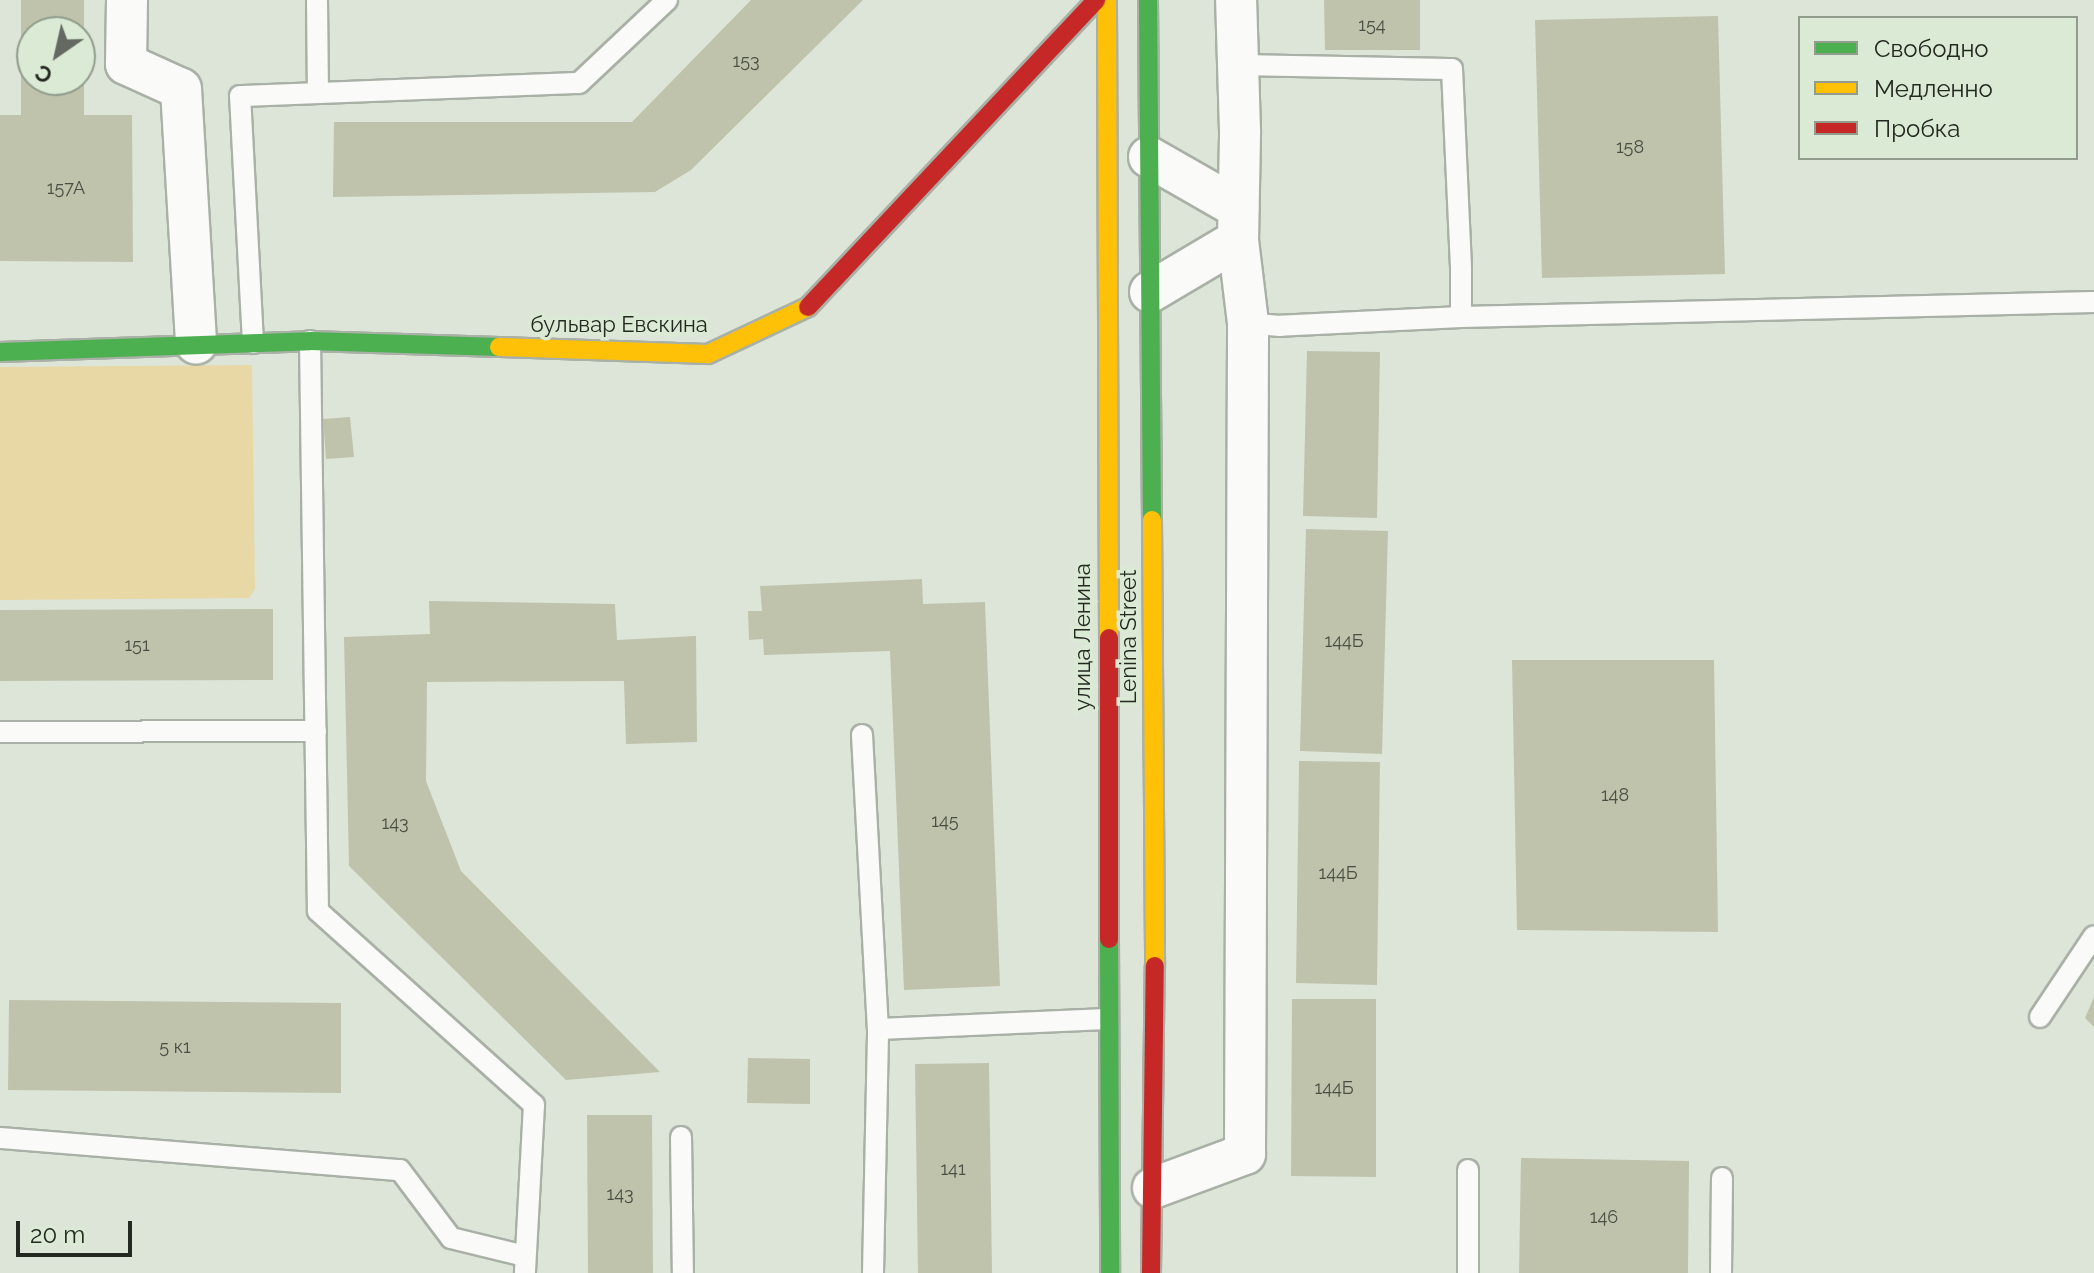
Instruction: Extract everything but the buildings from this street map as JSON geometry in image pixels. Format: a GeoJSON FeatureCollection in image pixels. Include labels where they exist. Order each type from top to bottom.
{"type":"FeatureCollection","features":[{"type":"Feature","properties":{"kind":"street"},"geometry":{"type":"LineString","coordinates":[[127,0],[126,64],[181,89],[196,344]]}},
{"type":"Feature","properties":{"kind":"street","name":"бульвар Евскина"},"geometry":{"type":"LineString","coordinates":[[0,352],[310,341],[708,354],[810,306],[1096,0]]}},
{"type":"Feature","properties":{"kind":"street","name":"улица Ленина"},"geometry":{"type":"LineString","coordinates":[[1107,0],[1110,1273]]}},
{"type":"Feature","properties":{"kind":"street","name":"Lenina Street"},"geometry":{"type":"LineString","coordinates":[[1148,0],[1155,1011],[1151,1273]]}},
{"type":"Feature","properties":{"kind":"street"},"geometry":{"type":"LineString","coordinates":[[1153,1188],[1245,1154],[1248,323],[1238,224],[1240,131],[1236,0]]}},
{"type":"Feature","properties":{"kind":"street"},"geometry":{"type":"LineString","coordinates":[[1149,157],[1238,224]]}},
{"type":"Feature","properties":{"kind":"street"},"geometry":{"type":"LineString","coordinates":[[1150,292],[1238,224]]}},
{"type":"Feature","properties":{"kind":"lane"},"geometry":{"type":"LineString","coordinates":[[317,0],[318,93]]}},
{"type":"Feature","properties":{"kind":"lane"},"geometry":{"type":"LineString","coordinates":[[253,343],[240,96],[579,83],[667,0]]}},
{"type":"Feature","properties":{"kind":"lane"},"geometry":{"type":"LineString","coordinates":[[1237,65],[1278,63],[1452,69],[1461,317]]}},
{"type":"Feature","properties":{"kind":"lane"},"geometry":{"type":"LineString","coordinates":[[1248,323],[1280,326],[1461,317],[2094,302]]}},
{"type":"Feature","properties":{"kind":"lane"},"geometry":{"type":"LineString","coordinates":[[0,1138],[400,1170],[451,1238],[525,1265],[534,1105],[318,911],[310,341]]}},
{"type":"Feature","properties":{"kind":"lane"},"geometry":{"type":"LineString","coordinates":[[0,732],[316,731]]}},
{"type":"Feature","properties":{"kind":"lane"},"geometry":{"type":"LineString","coordinates":[[862,735],[878,1029],[873,1273]]}},
{"type":"Feature","properties":{"kind":"lane"},"geometry":{"type":"LineString","coordinates":[[2040,1017],[2094,936]]}},
{"type":"Feature","properties":{"kind":"lane"},"geometry":{"type":"LineString","coordinates":[[878,1029],[1108,1019]]}},
{"type":"Feature","properties":{"kind":"lane"},"geometry":{"type":"LineString","coordinates":[[681,1137],[683,1273]]}},
{"type":"Feature","properties":{"kind":"lane"},"geometry":{"type":"LineString","coordinates":[[1468,1170],[1468,1273]]}},
{"type":"Feature","properties":{"kind":"lane"},"geometry":{"type":"LineString","coordinates":[[1721,1273],[1722,1178]]}},
{"type":"Feature","properties":{"kind":"shaded area"},"geometry":{"type":"Polygon","coordinates":[[[252,365],[255,589],[249,598],[0,600],[0,367],[252,365]]]}},
{"type":"Feature","properties":{"kind":"traffic: fast"},"geometry":{"type":"LineString","coordinates":[[1148,0],[1152,520]]}},
{"type":"Feature","properties":{"kind":"traffic: fast"},"geometry":{"type":"LineString","coordinates":[[0,352],[310,341],[499,347]]}},
{"type":"Feature","properties":{"kind":"traffic: fast"},"geometry":{"type":"LineString","coordinates":[[1109,939],[1110,1273]]}},
{"type":"Feature","properties":{"kind":"traffic: slow"},"geometry":{"type":"LineString","coordinates":[[1107,0],[1109,638]]}},
{"type":"Feature","properties":{"kind":"traffic: slow"},"geometry":{"type":"LineString","coordinates":[[499,347],[708,354],[808,307]]}},
{"type":"Feature","properties":{"kind":"traffic: slow"},"geometry":{"type":"LineString","coordinates":[[1152,520],[1155,966]]}},
{"type":"Feature","properties":{"kind":"traffic: jam"},"geometry":{"type":"LineString","coordinates":[[808,307],[1096,0]]}},
{"type":"Feature","properties":{"kind":"traffic: jam"},"geometry":{"type":"LineString","coordinates":[[1109,638],[1109,939]]}},
{"type":"Feature","properties":{"kind":"traffic: jam"},"geometry":{"type":"LineString","coordinates":[[1151,1273],[1155,966]]}}]}
